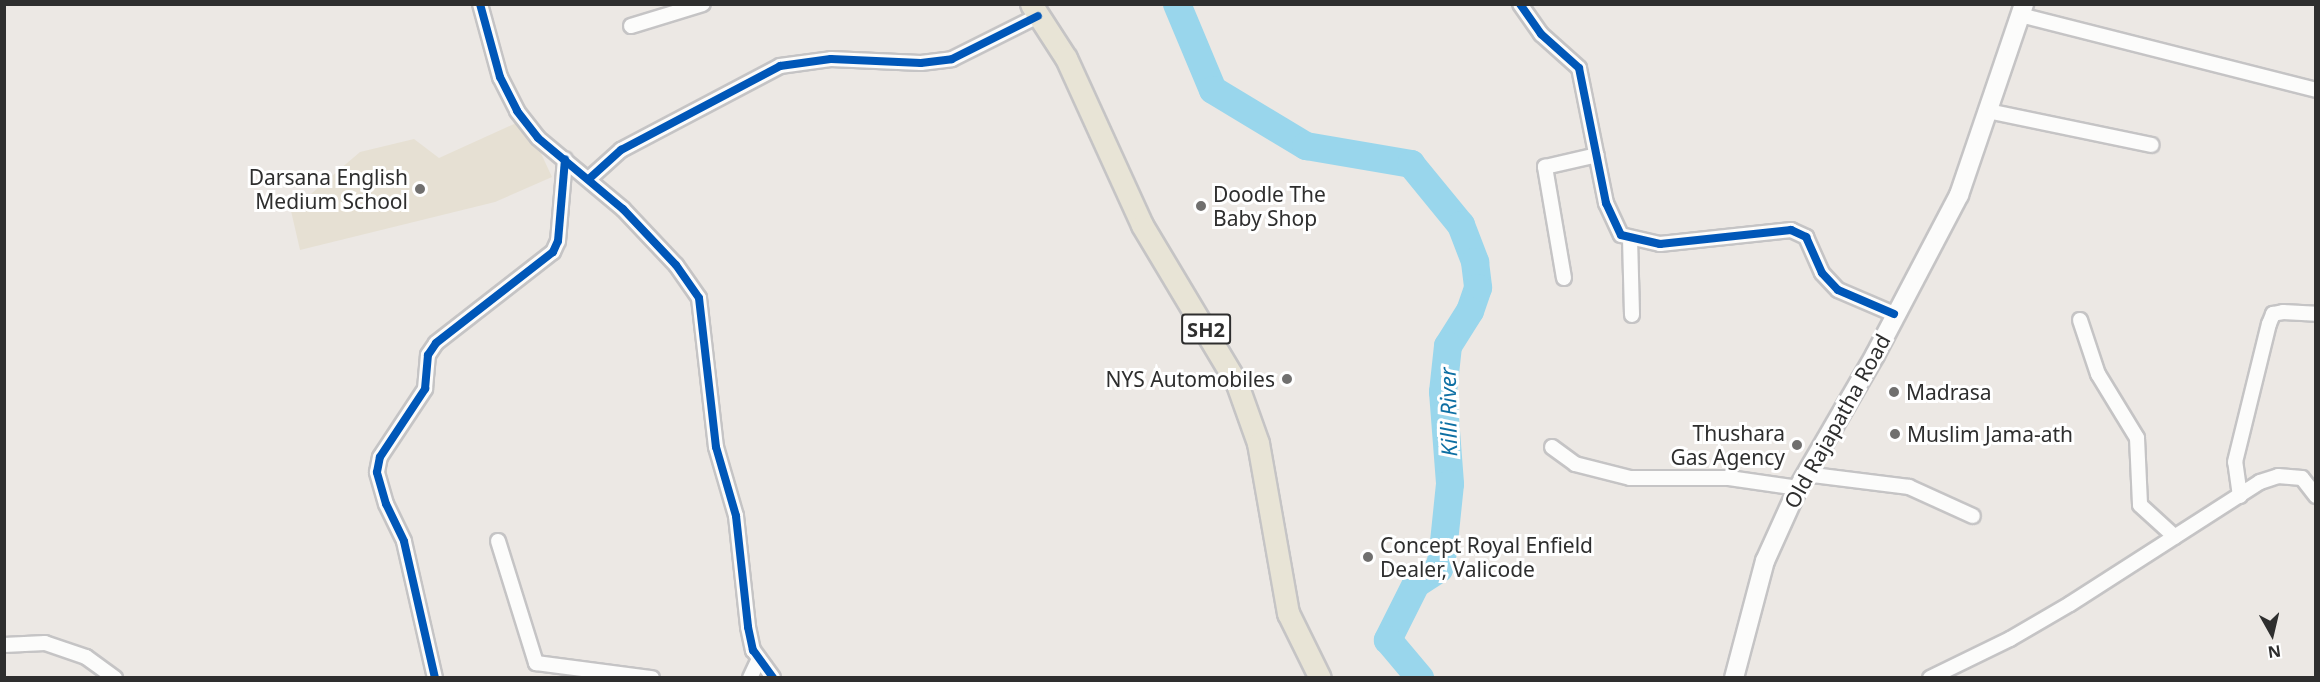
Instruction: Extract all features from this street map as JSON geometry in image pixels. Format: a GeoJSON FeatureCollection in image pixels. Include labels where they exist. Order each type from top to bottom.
{"type":"FeatureCollection","features":[{"type":"Feature","properties":{"kind":"main road","name":"SH2"},"geometry":{"type":"LineString","coordinates":[[1034,10],[1066,58],[1142,225],[1237,384],[1258,443],[1288,613],[1320,678]]}},
{"type":"Feature","properties":{"kind":"main road","name":"Old Rajapatha Road"},"geometry":{"type":"LineString","coordinates":[[1734,678],[1765,561],[1801,481],[1959,195],[2022,10]]}},
{"type":"Feature","properties":{"kind":"street"},"geometry":{"type":"LineString","coordinates":[[480,4],[500,77],[517,111],[538,138],[590,178],[676,265],[699,298],[716,447],[736,516],[748,627],[753,651],[773,678]]}},
{"type":"Feature","properties":{"kind":"street"},"geometry":{"type":"LineString","coordinates":[[632,26],[703,4]]}},
{"type":"Feature","properties":{"kind":"street"},"geometry":{"type":"LineString","coordinates":[[1520,4],[1540,34],[1579,68],[1614,225],[1621,235],[1660,244],[1791,230],[1806,237],[1822,273],[1838,290],[1894,314]]}},
{"type":"Feature","properties":{"kind":"street"},"geometry":{"type":"LineString","coordinates":[[590,178],[621,150],[780,66],[831,59],[921,63],[952,59],[1034,10]]}},
{"type":"Feature","properties":{"kind":"street"},"geometry":{"type":"LineString","coordinates":[[2022,10],[2316,90]]}},
{"type":"Feature","properties":{"kind":"street"},"geometry":{"type":"LineString","coordinates":[[1988,111],[2152,145]]}},
{"type":"Feature","properties":{"kind":"street"},"geometry":{"type":"LineString","coordinates":[[1564,278],[1545,167],[1597,155]]}},
{"type":"Feature","properties":{"kind":"street"},"geometry":{"type":"LineString","coordinates":[[435,678],[404,542],[386,504],[377,472],[380,457],[425,389],[428,355],[436,344],[553,252],[558,241],[565,159]]}},
{"type":"Feature","properties":{"kind":"street"},"geometry":{"type":"LineString","coordinates":[[1630,238],[1632,315]]}},
{"type":"Feature","properties":{"kind":"street"},"geometry":{"type":"LineString","coordinates":[[2240,496],[2235,462],[2273,314],[2283,312],[2316,314]]}},
{"type":"Feature","properties":{"kind":"street"},"geometry":{"type":"LineString","coordinates":[[2080,320],[2098,374],[2137,438],[2140,505],[2175,537]]}},
{"type":"Feature","properties":{"kind":"street"},"geometry":{"type":"LineString","coordinates":[[1552,447],[1575,464],[1630,478],[1730,478],[1909,487],[1973,516]]}},
{"type":"Feature","properties":{"kind":"street"},"geometry":{"type":"LineString","coordinates":[[1930,678],[2010,639],[2260,482],[2278,476],[2302,478],[2316,496]]}},
{"type":"Feature","properties":{"kind":"street"},"geometry":{"type":"LineString","coordinates":[[498,541],[536,663],[537,678]]}},
{"type":"Feature","properties":{"kind":"street"},"geometry":{"type":"LineString","coordinates":[[4,645],[45,643],[86,657],[116,678]]}},
{"type":"Feature","properties":{"kind":"street"},"geometry":{"type":"LineString","coordinates":[[750,678],[759,659]]}},
{"type":"Feature","properties":{"kind":"street"},"geometry":{"type":"LineString","coordinates":[[536,663],[652,678]]}},
{"type":"Feature","properties":{"kind":"shaded area","name":"Darsana English Medium School"},"geometry":{"type":"Polygon","coordinates":[[[525,119],[552,177],[495,202],[300,250],[291,211],[360,152],[414,139],[439,158],[525,119]]]}},
{"type":"Feature","properties":{"kind":"waterway","name":"Killi River"},"geometry":{"type":"LineString","coordinates":[[1177,4],[1213,90],[1306,146],[1411,164],[1461,225],[1475,262],[1478,288],[1470,311],[1448,346],[1443,392],[1450,484],[1443,552],[1439,569],[1416,584],[1388,640],[1420,678]]}},
{"type":"Feature","properties":{"kind":"cycle path"},"geometry":{"type":"LineString","coordinates":[[480,4],[500,77],[517,111],[538,138],[623,209],[676,265],[699,298],[716,447],[736,516],[748,627],[753,650],[773,678]]}},
{"type":"Feature","properties":{"kind":"cycle path"},"geometry":{"type":"LineString","coordinates":[[1520,4],[1541,34],[1579,68],[1606,203],[1621,235],[1660,244],[1791,230],[1806,237],[1822,273],[1838,290],[1894,314]]}},
{"type":"Feature","properties":{"kind":"cycle path"},"geometry":{"type":"LineString","coordinates":[[590,178],[621,150],[780,66],[831,59],[921,63],[952,59],[1038,16]]}},
{"type":"Feature","properties":{"kind":"cycle path"},"geometry":{"type":"LineString","coordinates":[[435,678],[404,541],[386,504],[377,472],[380,457],[425,389],[428,355],[436,343],[553,252],[558,241],[565,159]]}},
{"type":"Feature","properties":{"kind":"place","name":"Darsana English Medium School"},"geometry":{"type":"Point","coordinates":[420,189]}},
{"type":"Feature","properties":{"kind":"place","name":"Doodle The Baby Shop"},"geometry":{"type":"Point","coordinates":[1201,206]}},
{"type":"Feature","properties":{"kind":"place","name":"NYS Automobiles"},"geometry":{"type":"Point","coordinates":[1287,379]}},
{"type":"Feature","properties":{"kind":"place","name":"Madrasa"},"geometry":{"type":"Point","coordinates":[1894,392]}},
{"type":"Feature","properties":{"kind":"place","name":"Muslim Jama-ath"},"geometry":{"type":"Point","coordinates":[1895,434]}},
{"type":"Feature","properties":{"kind":"place","name":"Thushara Gas Agency"},"geometry":{"type":"Point","coordinates":[1797,445]}},
{"type":"Feature","properties":{"kind":"place","name":"Concept Royal Enfield Dealer, Valicode"},"geometry":{"type":"Point","coordinates":[1368,557]}}]}
